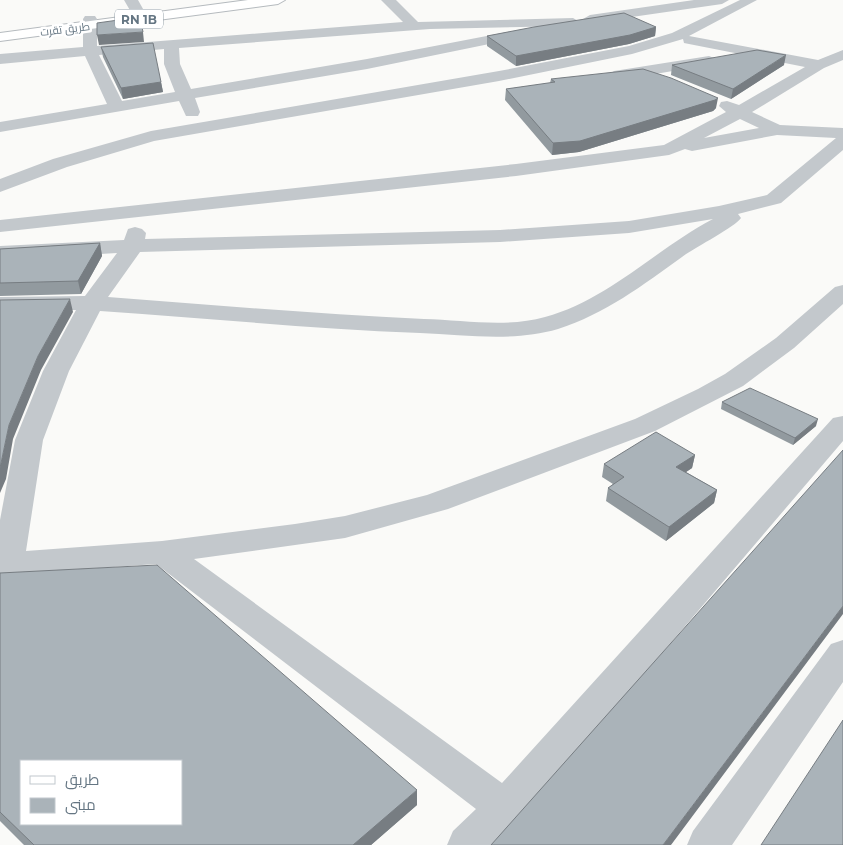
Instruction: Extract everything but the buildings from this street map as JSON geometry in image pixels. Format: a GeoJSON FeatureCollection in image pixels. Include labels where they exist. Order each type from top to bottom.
{"type":"FeatureCollection","features":[{"type":"Feature","properties":{"kind":"main road","name":"طريق تقرت"},"geometry":{"type":"LineString","coordinates":[[0,37],[235,0]]}},
{"type":"Feature","properties":{"kind":"main road","name":"طريق تقرت"},"geometry":{"type":"LineString","coordinates":[[0,31],[90,23],[278,0]]}},
{"type":"Feature","properties":{"kind":"street"},"geometry":{"type":"LineString","coordinates":[[131,0],[140,16]]}},
{"type":"Feature","properties":{"kind":"street"},"geometry":{"type":"LineString","coordinates":[[388,0],[416,27]]}},
{"type":"Feature","properties":{"kind":"street"},"geometry":{"type":"LineString","coordinates":[[0,127],[340,68],[573,22],[722,0]]}},
{"type":"Feature","properties":{"kind":"street"},"geometry":{"type":"LineString","coordinates":[[0,186],[108,148],[198,128],[512,74],[613,54],[677,36],[750,0]]}},
{"type":"Feature","properties":{"kind":"street"},"geometry":{"type":"LineString","coordinates":[[611,3],[677,36],[694,42],[819,65]]}},
{"type":"Feature","properties":{"kind":"street"},"geometry":{"type":"LineString","coordinates":[[0,59],[502,21],[573,22]]}},
{"type":"Feature","properties":{"kind":"street"},"geometry":{"type":"LineString","coordinates":[[90,23],[90,52],[117,108]]}},
{"type":"Feature","properties":{"kind":"street"},"geometry":{"type":"LineString","coordinates":[[444,25],[474,43],[518,81],[541,84]]}},
{"type":"Feature","properties":{"kind":"street"},"geometry":{"type":"LineString","coordinates":[[171,45],[172,64],[198,128]]}},
{"type":"Feature","properties":{"kind":"street"},"geometry":{"type":"LineString","coordinates":[[613,54],[645,72],[672,83]]}},
{"type":"Feature","properties":{"kind":"street"},"geometry":{"type":"LineString","coordinates":[[601,78],[753,54]]}},
{"type":"Feature","properties":{"kind":"street"},"geometry":{"type":"LineString","coordinates":[[668,150],[741,112],[819,65],[843,54]]}},
{"type":"Feature","properties":{"kind":"street"},"geometry":{"type":"LineString","coordinates":[[340,68],[378,97]]}},
{"type":"Feature","properties":{"kind":"street"},"geometry":{"type":"LineString","coordinates":[[715,101],[777,130]]}},
{"type":"Feature","properties":{"kind":"street"},"geometry":{"type":"LineString","coordinates":[[0,226],[516,170],[668,150],[777,130],[843,133]]}},
{"type":"Feature","properties":{"kind":"street"},"geometry":{"type":"LineString","coordinates":[[0,304],[92,303],[398,325],[517,330],[535,328],[579,315],[606,301],[706,230],[774,199],[843,141]]}},
{"type":"Feature","properties":{"kind":"street"},"geometry":{"type":"LineString","coordinates":[[0,253],[134,246],[490,237],[592,230],[629,227],[719,212],[774,199]]}},
{"type":"Feature","properties":{"kind":"street"},"geometry":{"type":"LineString","coordinates":[[136,212],[134,246],[92,303],[56,371],[30,440],[4,564],[162,552],[295,535],[372,520],[437,502],[645,425],[734,380],[785,343],[843,292]]}},
{"type":"Feature","properties":{"kind":"street"},"geometry":{"type":"LineString","coordinates":[[468,845],[505,808],[843,424]]}},
{"type":"Feature","properties":{"kind":"street"},"geometry":{"type":"LineString","coordinates":[[162,552],[505,808]]}},
{"type":"Feature","properties":{"kind":"street"},"geometry":{"type":"LineString","coordinates":[[708,845],[843,654]]}}]}
